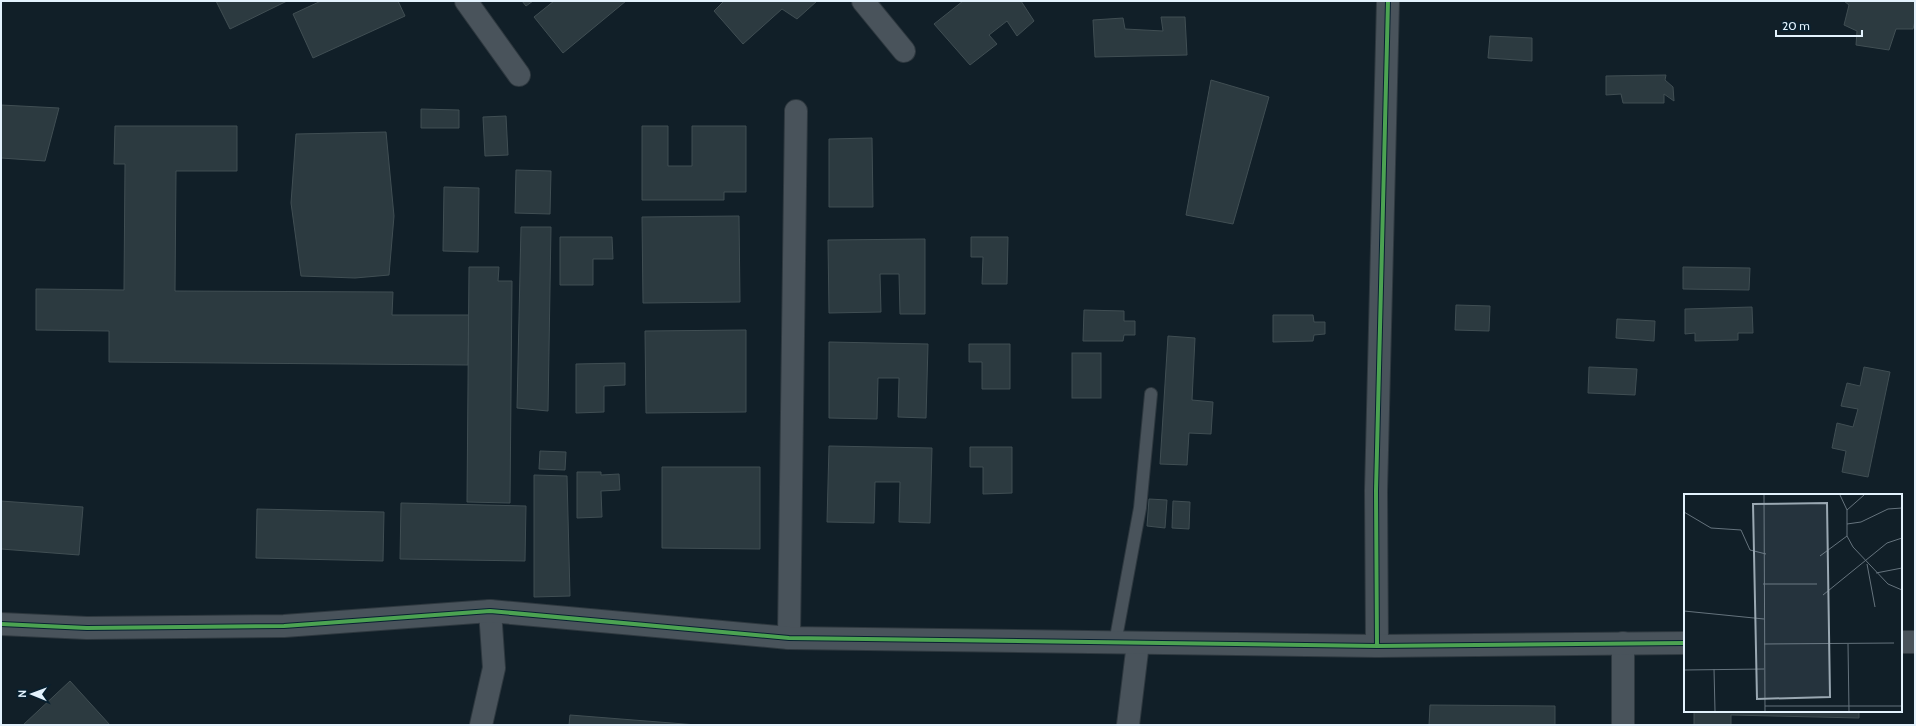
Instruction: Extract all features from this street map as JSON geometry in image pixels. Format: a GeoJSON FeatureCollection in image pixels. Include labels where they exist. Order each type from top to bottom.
{"type":"FeatureCollection","features":[{"type":"Feature","properties":{"kind":"street"},"geometry":{"type":"LineString","coordinates":[[466,1],[519,75]]}},
{"type":"Feature","properties":{"kind":"street"},"geometry":{"type":"LineString","coordinates":[[863,1],[904,51]]}},
{"type":"Feature","properties":{"kind":"street"},"geometry":{"type":"LineString","coordinates":[[1377,646],[1376,491],[1388,1]]}},
{"type":"Feature","properties":{"kind":"street"},"geometry":{"type":"LineString","coordinates":[[789,638],[796,111]]}},
{"type":"Feature","properties":{"kind":"street"},"geometry":{"type":"LineString","coordinates":[[481,725],[494,668],[490,612]]}},
{"type":"Feature","properties":{"kind":"street"},"geometry":{"type":"LineString","coordinates":[[1,624],[87,628],[284,626],[490,612],[789,638],[1377,646],[1684,643]]}},
{"type":"Feature","properties":{"kind":"street"},"geometry":{"type":"LineString","coordinates":[[1902,642],[1915,642]]}},
{"type":"Feature","properties":{"kind":"street"},"geometry":{"type":"LineString","coordinates":[[1128,725],[1138,643]]}},
{"type":"Feature","properties":{"kind":"street"},"geometry":{"type":"LineString","coordinates":[[1623,643],[1623,725]]}},
{"type":"Feature","properties":{"kind":"lane"},"geometry":{"type":"LineString","coordinates":[[1115,643],[1140,508],[1150,394]]}},
{"type":"Feature","properties":{"kind":"building"},"geometry":{"type":"Polygon","coordinates":[[[216,1],[287,1],[230,29],[216,1]]]}},
{"type":"Feature","properties":{"kind":"building"},"geometry":{"type":"Polygon","coordinates":[[[321,1],[398,1],[405,16],[313,58],[293,14],[321,1]]]}},
{"type":"Feature","properties":{"kind":"building"},"geometry":{"type":"Polygon","coordinates":[[[522,1],[533,1],[526,6],[522,1]]]}},
{"type":"Feature","properties":{"kind":"building"},"geometry":{"type":"Polygon","coordinates":[[[554,1],[626,1],[563,53],[534,17],[554,1]]]}},
{"type":"Feature","properties":{"kind":"building"},"geometry":{"type":"Polygon","coordinates":[[[724,1],[817,1],[797,19],[782,9],[743,44],[714,11],[724,1]]]}},
{"type":"Feature","properties":{"kind":"building"},"geometry":{"type":"Polygon","coordinates":[[[963,1],[1021,1],[1034,21],[1017,36],[1007,21],[989,35],[997,44],[970,65],[934,24],[963,1]]]}},
{"type":"Feature","properties":{"kind":"building"},"geometry":{"type":"Polygon","coordinates":[[[1844,1],[1915,1],[1915,21],[1913,29],[1896,29],[1889,50],[1856,45],[1857,31],[1844,25],[1849,5],[1844,1]]]}},
{"type":"Feature","properties":{"kind":"building"},"geometry":{"type":"Polygon","coordinates":[[[1161,17],[1185,17],[1187,55],[1095,57],[1093,20],[1123,18],[1125,29],[1163,31],[1161,17]]]}},
{"type":"Feature","properties":{"kind":"building"},"geometry":{"type":"Polygon","coordinates":[[[1490,36],[1532,38],[1532,61],[1488,58],[1490,36]]]}},
{"type":"Feature","properties":{"kind":"building"},"geometry":{"type":"Polygon","coordinates":[[[1666,75],[1665,80],[1673,87],[1674,101],[1664,94],[1664,103],[1623,103],[1621,94],[1606,95],[1606,76],[1666,75]]]}},
{"type":"Feature","properties":{"kind":"building"},"geometry":{"type":"Polygon","coordinates":[[[1211,80],[1269,97],[1233,224],[1186,215],[1211,80]]]}},
{"type":"Feature","properties":{"kind":"building"},"geometry":{"type":"Polygon","coordinates":[[[1,105],[59,108],[45,161],[1,158],[1,105]]]}},
{"type":"Feature","properties":{"kind":"building"},"geometry":{"type":"Polygon","coordinates":[[[421,109],[459,110],[459,128],[421,128],[421,109]]]}},
{"type":"Feature","properties":{"kind":"building"},"geometry":{"type":"Polygon","coordinates":[[[506,116],[508,155],[485,156],[483,117],[506,116]]]}},
{"type":"Feature","properties":{"kind":"building"},"geometry":{"type":"Polygon","coordinates":[[[115,126],[237,126],[237,171],[176,171],[175,291],[393,292],[392,315],[469,315],[468,365],[109,362],[109,331],[36,330],[36,289],[124,290],[125,164],[114,164],[115,126]]]}},
{"type":"Feature","properties":{"kind":"building"},"geometry":{"type":"Polygon","coordinates":[[[642,126],[668,126],[668,166],[692,166],[692,126],[746,126],[746,192],[724,192],[724,200],[642,200],[642,126]]]}},
{"type":"Feature","properties":{"kind":"building"},"geometry":{"type":"Polygon","coordinates":[[[386,132],[394,216],[389,275],[355,278],[301,276],[291,203],[296,134],[386,132]]]}},
{"type":"Feature","properties":{"kind":"building"},"geometry":{"type":"Polygon","coordinates":[[[872,138],[873,207],[829,207],[829,139],[872,138]]]}},
{"type":"Feature","properties":{"kind":"building"},"geometry":{"type":"Polygon","coordinates":[[[516,170],[551,171],[550,214],[515,213],[516,170]]]}},
{"type":"Feature","properties":{"kind":"building"},"geometry":{"type":"Polygon","coordinates":[[[444,187],[479,188],[478,252],[443,251],[444,187]]]}},
{"type":"Feature","properties":{"kind":"building"},"geometry":{"type":"Polygon","coordinates":[[[739,216],[740,302],[643,303],[642,217],[739,216]]]}},
{"type":"Feature","properties":{"kind":"building"},"geometry":{"type":"Polygon","coordinates":[[[521,227],[551,227],[548,411],[517,408],[521,227]]]}},
{"type":"Feature","properties":{"kind":"building"},"geometry":{"type":"Polygon","coordinates":[[[560,237],[612,237],[613,259],[593,259],[593,285],[560,285],[560,237]]]}},
{"type":"Feature","properties":{"kind":"building"},"geometry":{"type":"Polygon","coordinates":[[[971,237],[1008,237],[1007,284],[982,284],[983,257],[971,257],[971,237]]]}},
{"type":"Feature","properties":{"kind":"building"},"geometry":{"type":"Polygon","coordinates":[[[925,239],[925,314],[900,314],[899,274],[880,274],[881,312],[829,313],[828,240],[925,239]]]}},
{"type":"Feature","properties":{"kind":"building"},"geometry":{"type":"Polygon","coordinates":[[[469,267],[499,267],[498,281],[512,281],[510,503],[467,502],[469,267]]]}},
{"type":"Feature","properties":{"kind":"building"},"geometry":{"type":"Polygon","coordinates":[[[1683,267],[1750,268],[1749,290],[1683,289],[1683,267]]]}},
{"type":"Feature","properties":{"kind":"building"},"geometry":{"type":"Polygon","coordinates":[[[1456,305],[1490,306],[1489,331],[1455,330],[1456,305]]]}},
{"type":"Feature","properties":{"kind":"building"},"geometry":{"type":"Polygon","coordinates":[[[1752,307],[1753,333],[1738,333],[1738,340],[1695,341],[1695,333],[1685,334],[1685,309],[1752,307]]]}},
{"type":"Feature","properties":{"kind":"building"},"geometry":{"type":"Polygon","coordinates":[[[1084,310],[1124,311],[1124,321],[1135,321],[1135,335],[1124,335],[1123,341],[1083,341],[1084,310]]]}},
{"type":"Feature","properties":{"kind":"building"},"geometry":{"type":"Polygon","coordinates":[[[1273,315],[1313,315],[1314,322],[1325,322],[1325,334],[1314,335],[1313,341],[1273,342],[1273,315]]]}},
{"type":"Feature","properties":{"kind":"building"},"geometry":{"type":"Polygon","coordinates":[[[1617,319],[1655,321],[1654,341],[1616,338],[1617,319]]]}},
{"type":"Feature","properties":{"kind":"building"},"geometry":{"type":"Polygon","coordinates":[[[746,330],[746,412],[646,413],[645,331],[746,330]]]}},
{"type":"Feature","properties":{"kind":"building"},"geometry":{"type":"Polygon","coordinates":[[[1168,336],[1195,338],[1192,400],[1213,402],[1211,434],[1189,433],[1187,465],[1160,464],[1168,336]]]}},
{"type":"Feature","properties":{"kind":"building"},"geometry":{"type":"Polygon","coordinates":[[[829,342],[928,344],[926,418],[898,417],[899,378],[878,378],[877,419],[829,418],[829,342]]]}},
{"type":"Feature","properties":{"kind":"building"},"geometry":{"type":"Polygon","coordinates":[[[969,344],[1010,344],[1010,389],[982,389],[982,362],[969,362],[969,344]]]}},
{"type":"Feature","properties":{"kind":"building"},"geometry":{"type":"Polygon","coordinates":[[[1072,353],[1101,353],[1101,398],[1072,398],[1072,353]]]}},
{"type":"Feature","properties":{"kind":"building"},"geometry":{"type":"Polygon","coordinates":[[[625,363],[625,385],[604,386],[604,412],[576,413],[576,364],[625,363]]]}},
{"type":"Feature","properties":{"kind":"building"},"geometry":{"type":"Polygon","coordinates":[[[1589,367],[1637,369],[1635,395],[1588,393],[1589,367]]]}},
{"type":"Feature","properties":{"kind":"building"},"geometry":{"type":"Polygon","coordinates":[[[1864,367],[1890,372],[1868,477],[1842,472],[1846,451],[1832,448],[1837,423],[1853,427],[1858,409],[1841,406],[1847,383],[1860,386],[1864,367]]]}},
{"type":"Feature","properties":{"kind":"building"},"geometry":{"type":"Polygon","coordinates":[[[829,446],[932,448],[930,523],[899,522],[900,482],[875,482],[874,523],[827,522],[829,446]]]}},
{"type":"Feature","properties":{"kind":"building"},"geometry":{"type":"Polygon","coordinates":[[[970,447],[1012,447],[1012,493],[983,494],[983,467],[970,467],[970,447]]]}},
{"type":"Feature","properties":{"kind":"building"},"geometry":{"type":"Polygon","coordinates":[[[540,451],[566,452],[565,470],[539,469],[540,451]]]}},
{"type":"Feature","properties":{"kind":"building"},"geometry":{"type":"Polygon","coordinates":[[[662,467],[760,467],[760,549],[662,548],[662,467]]]}},
{"type":"Feature","properties":{"kind":"building"},"geometry":{"type":"Polygon","coordinates":[[[577,472],[601,472],[601,475],[619,474],[620,490],[601,491],[602,517],[577,518],[577,472]]]}},
{"type":"Feature","properties":{"kind":"building"},"geometry":{"type":"Polygon","coordinates":[[[534,475],[567,476],[570,596],[534,597],[534,475]]]}},
{"type":"Feature","properties":{"kind":"building"},"geometry":{"type":"Polygon","coordinates":[[[1149,499],[1167,500],[1165,528],[1147,526],[1149,499]]]}},
{"type":"Feature","properties":{"kind":"building"},"geometry":{"type":"Polygon","coordinates":[[[1,501],[83,507],[79,555],[1,549],[1,501]]]}},
{"type":"Feature","properties":{"kind":"building"},"geometry":{"type":"Polygon","coordinates":[[[1173,501],[1190,502],[1189,529],[1172,528],[1173,501]]]}},
{"type":"Feature","properties":{"kind":"building"},"geometry":{"type":"Polygon","coordinates":[[[401,503],[526,506],[525,561],[400,559],[401,503]]]}},
{"type":"Feature","properties":{"kind":"building"},"geometry":{"type":"Polygon","coordinates":[[[257,509],[384,512],[383,561],[256,558],[257,509]]]}},
{"type":"Feature","properties":{"kind":"building"},"geometry":{"type":"Polygon","coordinates":[[[70,681],[110,725],[23,725],[70,681]]]}},
{"type":"Feature","properties":{"kind":"building"},"geometry":{"type":"Polygon","coordinates":[[[1430,705],[1555,706],[1555,725],[1429,725],[1430,705]]]}},
{"type":"Feature","properties":{"kind":"building"},"geometry":{"type":"Polygon","coordinates":[[[1694,712],[1859,712],[1859,718],[1731,715],[1731,725],[1694,725],[1694,712]]]}},
{"type":"Feature","properties":{"kind":"building"},"geometry":{"type":"Polygon","coordinates":[[[570,715],[697,725],[569,725],[570,715]]]}},
{"type":"Feature","properties":{"kind":"cycle path"},"geometry":{"type":"LineString","coordinates":[[1377,646],[1376,491],[1388,1]]}},
{"type":"Feature","properties":{"kind":"cycle path"},"geometry":{"type":"LineString","coordinates":[[1,624],[87,628],[284,626],[490,611],[789,638],[1377,646],[1684,643]]}}]}
